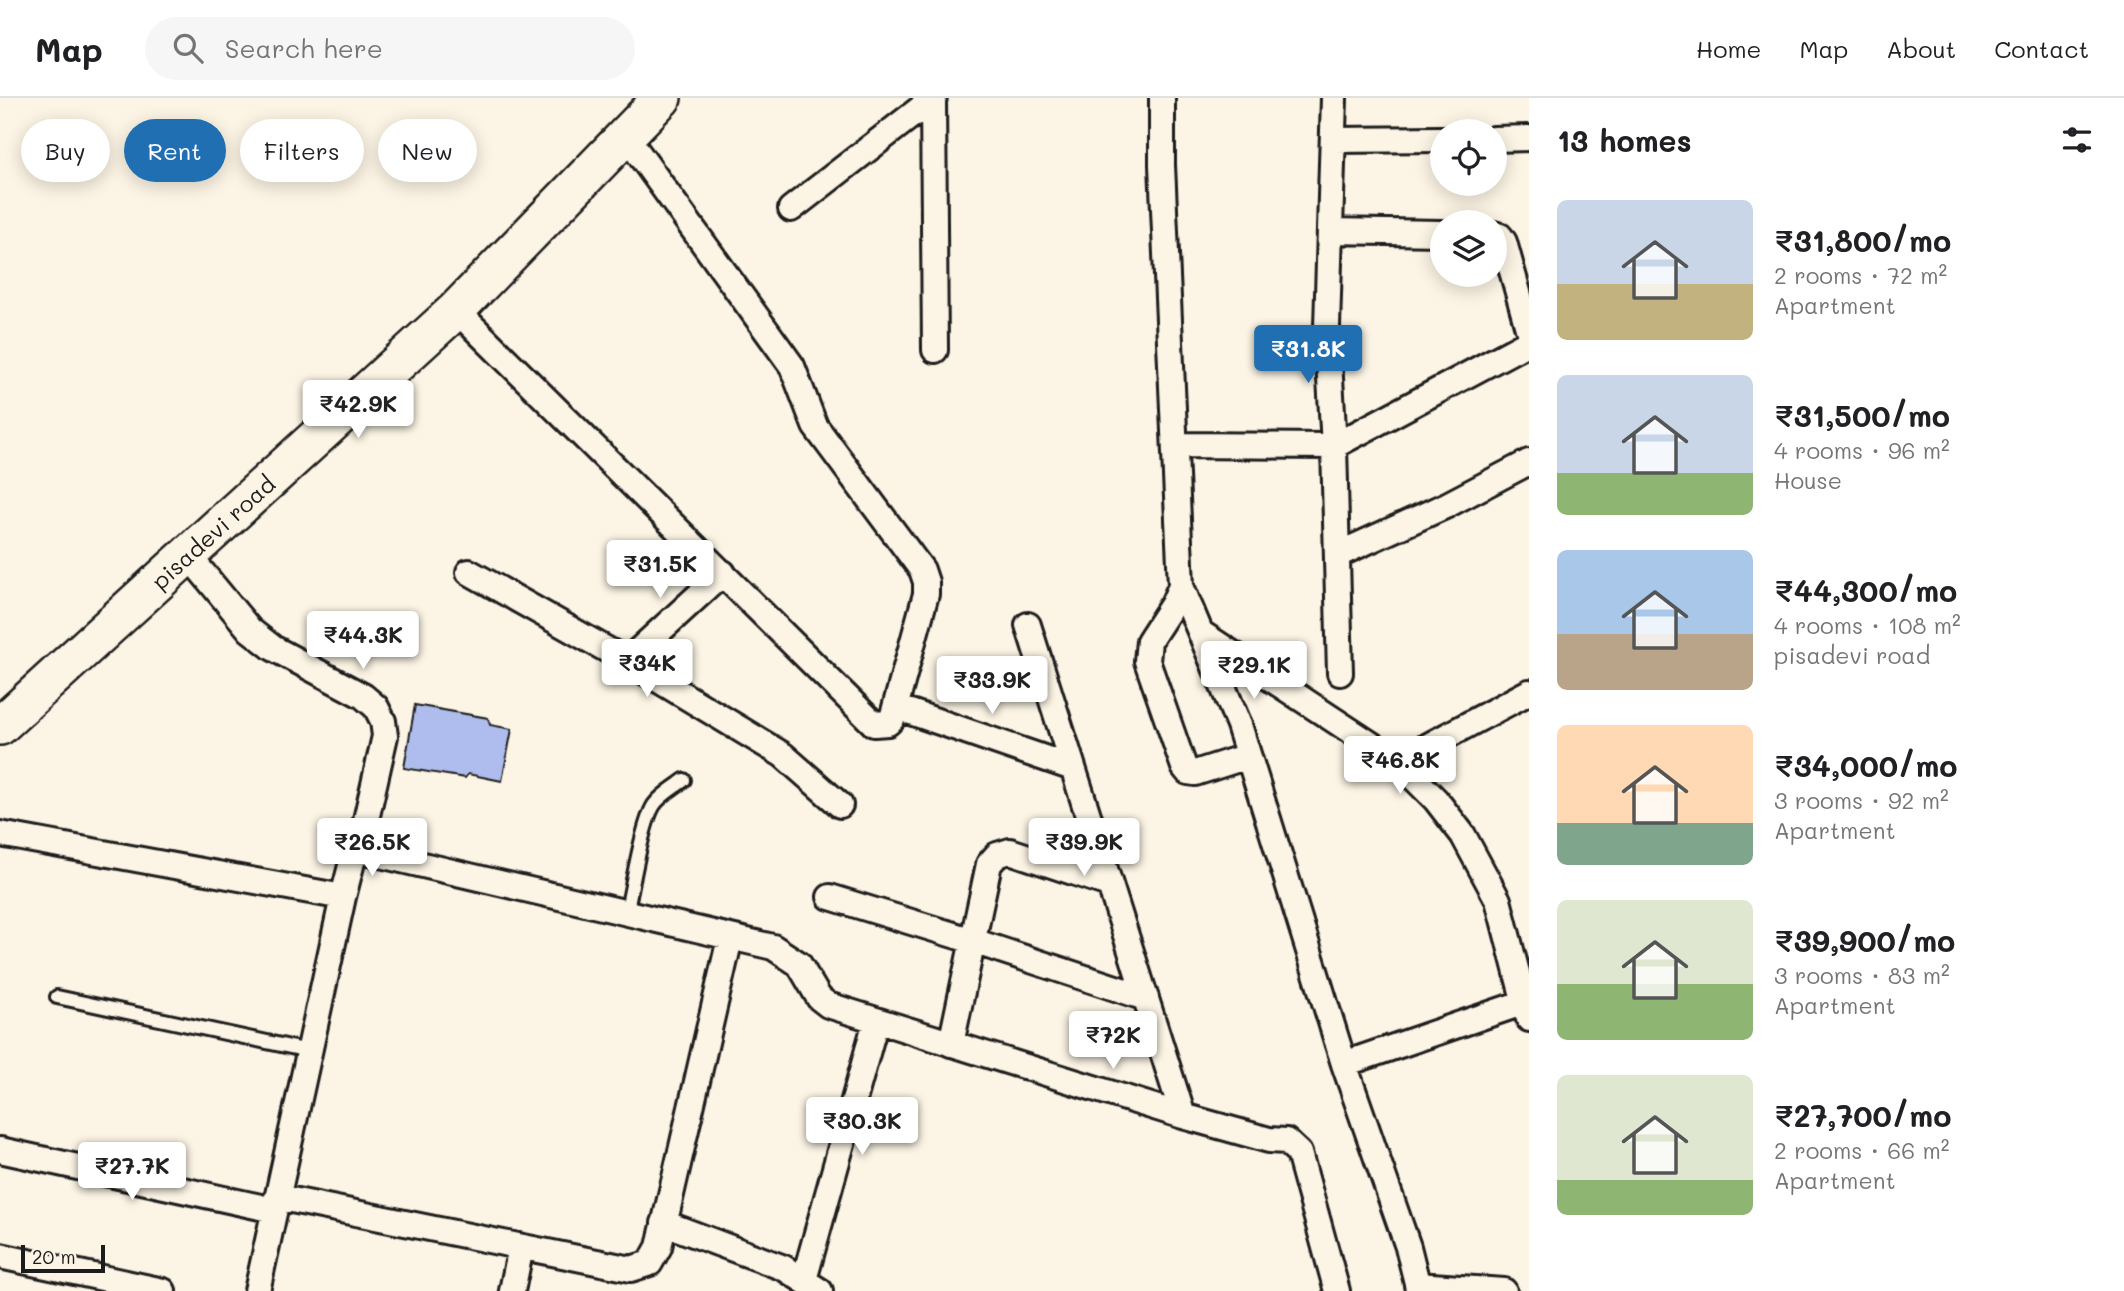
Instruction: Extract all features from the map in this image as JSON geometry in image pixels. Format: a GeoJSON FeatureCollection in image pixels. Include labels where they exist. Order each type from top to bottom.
{"type":"FeatureCollection","features":[{"type":"Feature","properties":{"kind":"street","name":"pisadevi road"},"geometry":{"type":"LineString","coordinates":[[0,726],[456,310],[662,98]]}},
{"type":"Feature","properties":{"kind":"street"},"geometry":{"type":"LineString","coordinates":[[791,209],[934,98]]}},
{"type":"Feature","properties":{"kind":"street"},"geometry":{"type":"LineString","coordinates":[[934,98],[935,350]]}},
{"type":"Feature","properties":{"kind":"street"},"geometry":{"type":"LineString","coordinates":[[1162,98],[1162,165],[1181,586],[1239,725],[1344,1064],[1408,1247],[1418,1288],[1504,1291]]}},
{"type":"Feature","properties":{"kind":"street"},"geometry":{"type":"LineString","coordinates":[[1334,98],[1327,327],[1334,446],[1340,673]]}},
{"type":"Feature","properties":{"kind":"street"},"geometry":{"type":"LineString","coordinates":[[456,310],[874,724],[888,723],[892,719],[926,594],[922,570],[815,426],[800,380],[792,366],[626,136]]}},
{"type":"Feature","properties":{"kind":"street"},"geometry":{"type":"LineString","coordinates":[[1507,139],[1529,138]]}},
{"type":"Feature","properties":{"kind":"street"},"geometry":{"type":"LineString","coordinates":[[1333,140],[1430,139]]}},
{"type":"Feature","properties":{"kind":"street"},"geometry":{"type":"LineString","coordinates":[[1330,231],[1430,233]]}},
{"type":"Feature","properties":{"kind":"street"},"geometry":{"type":"LineString","coordinates":[[1507,253],[1529,332]]}},
{"type":"Feature","properties":{"kind":"street"},"geometry":{"type":"LineString","coordinates":[[1176,445],[1334,446],[1529,342]]}},
{"type":"Feature","properties":{"kind":"street"},"geometry":{"type":"LineString","coordinates":[[1337,555],[1447,505],[1529,461]]}},
{"type":"Feature","properties":{"kind":"street"},"geometry":{"type":"LineString","coordinates":[[188,555],[250,630],[273,648],[363,696],[376,708],[383,721],[384,736],[359,851],[355,855],[343,897],[257,1291]]}},
{"type":"Feature","properties":{"kind":"street"},"geometry":{"type":"LineString","coordinates":[[469,572],[627,661],[783,755],[840,805]]}},
{"type":"Feature","properties":{"kind":"street"},"geometry":{"type":"LineString","coordinates":[[627,661],[723,573]]}},
{"type":"Feature","properties":{"kind":"street"},"geometry":{"type":"LineString","coordinates":[[1181,586],[1173,604],[1149,641],[1147,661],[1184,767],[1188,772],[1195,773],[1248,756]]}},
{"type":"Feature","properties":{"kind":"street"},"geometry":{"type":"LineString","coordinates":[[1028,625],[1183,1116]]}},
{"type":"Feature","properties":{"kind":"street"},"geometry":{"type":"LineString","coordinates":[[1200,633],[1398,762],[1436,800],[1463,835],[1498,900],[1527,1011],[1344,1064]]}},
{"type":"Feature","properties":{"kind":"street"},"geometry":{"type":"LineString","coordinates":[[1398,762],[1529,692]]}},
{"type":"Feature","properties":{"kind":"street"},"geometry":{"type":"LineString","coordinates":[[896,706],[1073,768]]}},
{"type":"Feature","properties":{"kind":"street"},"geometry":{"type":"LineString","coordinates":[[0,834],[343,897]]}},
{"type":"Feature","properties":{"kind":"street"},"geometry":{"type":"LineString","coordinates":[[359,851],[773,947],[799,964],[822,1002],[1183,1116],[1269,1140],[1286,1141],[1300,1153],[1336,1291]]}},
{"type":"Feature","properties":{"kind":"street"},"geometry":{"type":"LineString","coordinates":[[951,1044],[989,864],[1002,852],[1010,851],[1110,884]]}},
{"type":"Feature","properties":{"kind":"street"},"geometry":{"type":"LineString","coordinates":[[830,897],[1146,998]]}},
{"type":"Feature","properties":{"kind":"street"},"geometry":{"type":"LineString","coordinates":[[0,1150],[631,1269],[650,1263],[659,1247],[730,938]]}},
{"type":"Feature","properties":{"kind":"street"},"geometry":{"type":"LineString","coordinates":[[664,1223],[784,1268],[812,1285],[876,1021]]}},
{"type":"Feature","properties":{"kind":"street"},"geometry":{"type":"LineString","coordinates":[[512,1291],[521,1247]]}},
{"type":"Feature","properties":{"kind":"street"},"geometry":{"type":"LineString","coordinates":[[0,1256],[163,1291]]}},
{"type":"Feature","properties":{"kind":"lane"},"geometry":{"type":"LineString","coordinates":[[626,914],[647,821],[653,806],[664,794],[684,780]]}},
{"type":"Feature","properties":{"kind":"lane"},"geometry":{"type":"LineString","coordinates":[[57,997],[309,1051]]}},
{"type":"Feature","properties":{"kind":"building"},"geometry":{"type":"Polygon","coordinates":[[[415,705],[488,718],[490,725],[512,729],[502,781],[468,774],[465,778],[404,768],[415,705]]]}}]}
